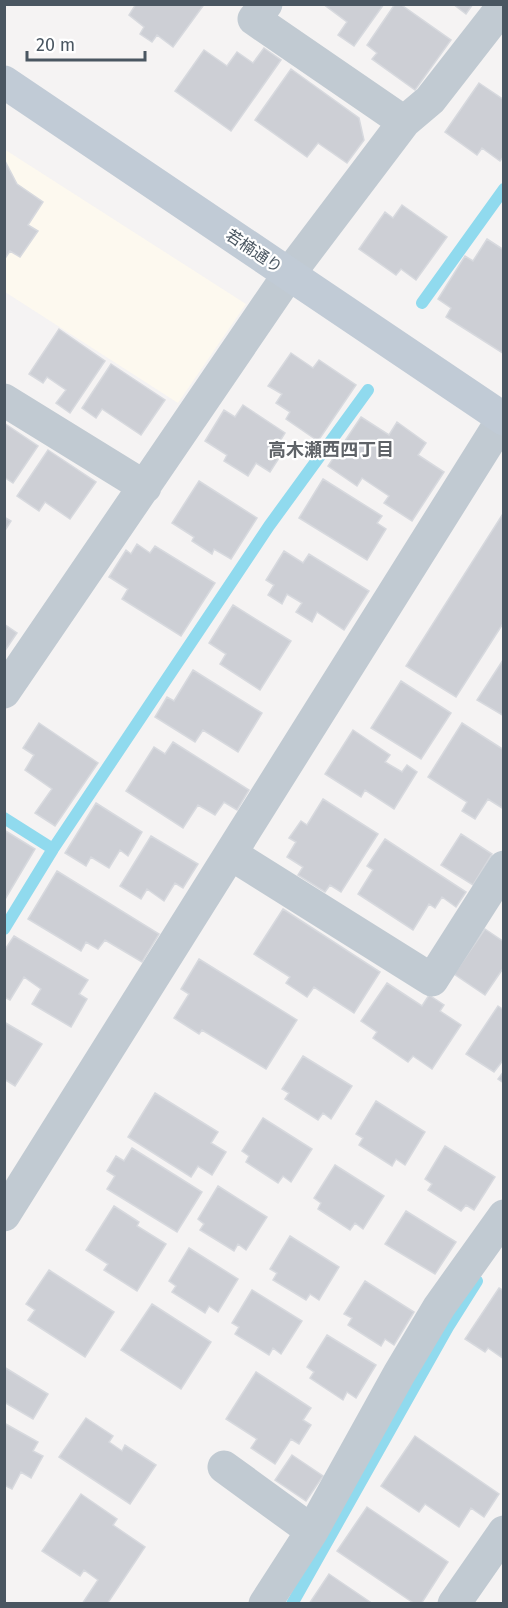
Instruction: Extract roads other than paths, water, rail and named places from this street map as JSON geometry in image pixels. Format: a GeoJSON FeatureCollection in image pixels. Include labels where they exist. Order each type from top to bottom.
{"type":"FeatureCollection","features":[{"type":"Feature","properties":{"kind":"street"},"geometry":{"type":"LineString","coordinates":[[4,692],[290,274],[404,122],[430,100],[504,5]]}},
{"type":"Feature","properties":{"kind":"street"},"geometry":{"type":"LineString","coordinates":[[251,9],[404,122]]}},
{"type":"Feature","properties":{"kind":"street","name":"若楠通り"},"geometry":{"type":"LineString","coordinates":[[4,82],[503,418]]}},
{"type":"Feature","properties":{"kind":"street"},"geometry":{"type":"LineString","coordinates":[[4,400],[145,487]]}},
{"type":"Feature","properties":{"kind":"street"},"geometry":{"type":"LineString","coordinates":[[4,1215],[503,418]]}},
{"type":"Feature","properties":{"kind":"street"},"geometry":{"type":"LineString","coordinates":[[231,854],[432,980],[504,867]]}},
{"type":"Feature","properties":{"kind":"street"},"geometry":{"type":"LineString","coordinates":[[265,1604],[312,1531],[399,1374],[434,1317],[504,1216]]}},
{"type":"Feature","properties":{"kind":"street"},"geometry":{"type":"LineString","coordinates":[[224,1467],[312,1531]]}},
{"type":"Feature","properties":{"kind":"street"},"geometry":{"type":"LineString","coordinates":[[454,1604],[504,1532]]}},
{"type":"Feature","properties":{"kind":"waterway"},"geometry":{"type":"LineString","coordinates":[[422,303],[504,189]]}},
{"type":"Feature","properties":{"kind":"waterway"},"geometry":{"type":"LineString","coordinates":[[4,929],[53,849],[269,526],[368,390]]}},
{"type":"Feature","properties":{"kind":"waterway"},"geometry":{"type":"LineString","coordinates":[[4,818],[53,849]]}},
{"type":"Feature","properties":{"kind":"waterway"},"geometry":{"type":"LineString","coordinates":[[292,1604],[448,1327],[477,1281]]}},
{"type":"Feature","properties":{"kind":"district","name":"高木瀬西四丁目"},"geometry":{"type":"Point","coordinates":[331,450]}}]}
